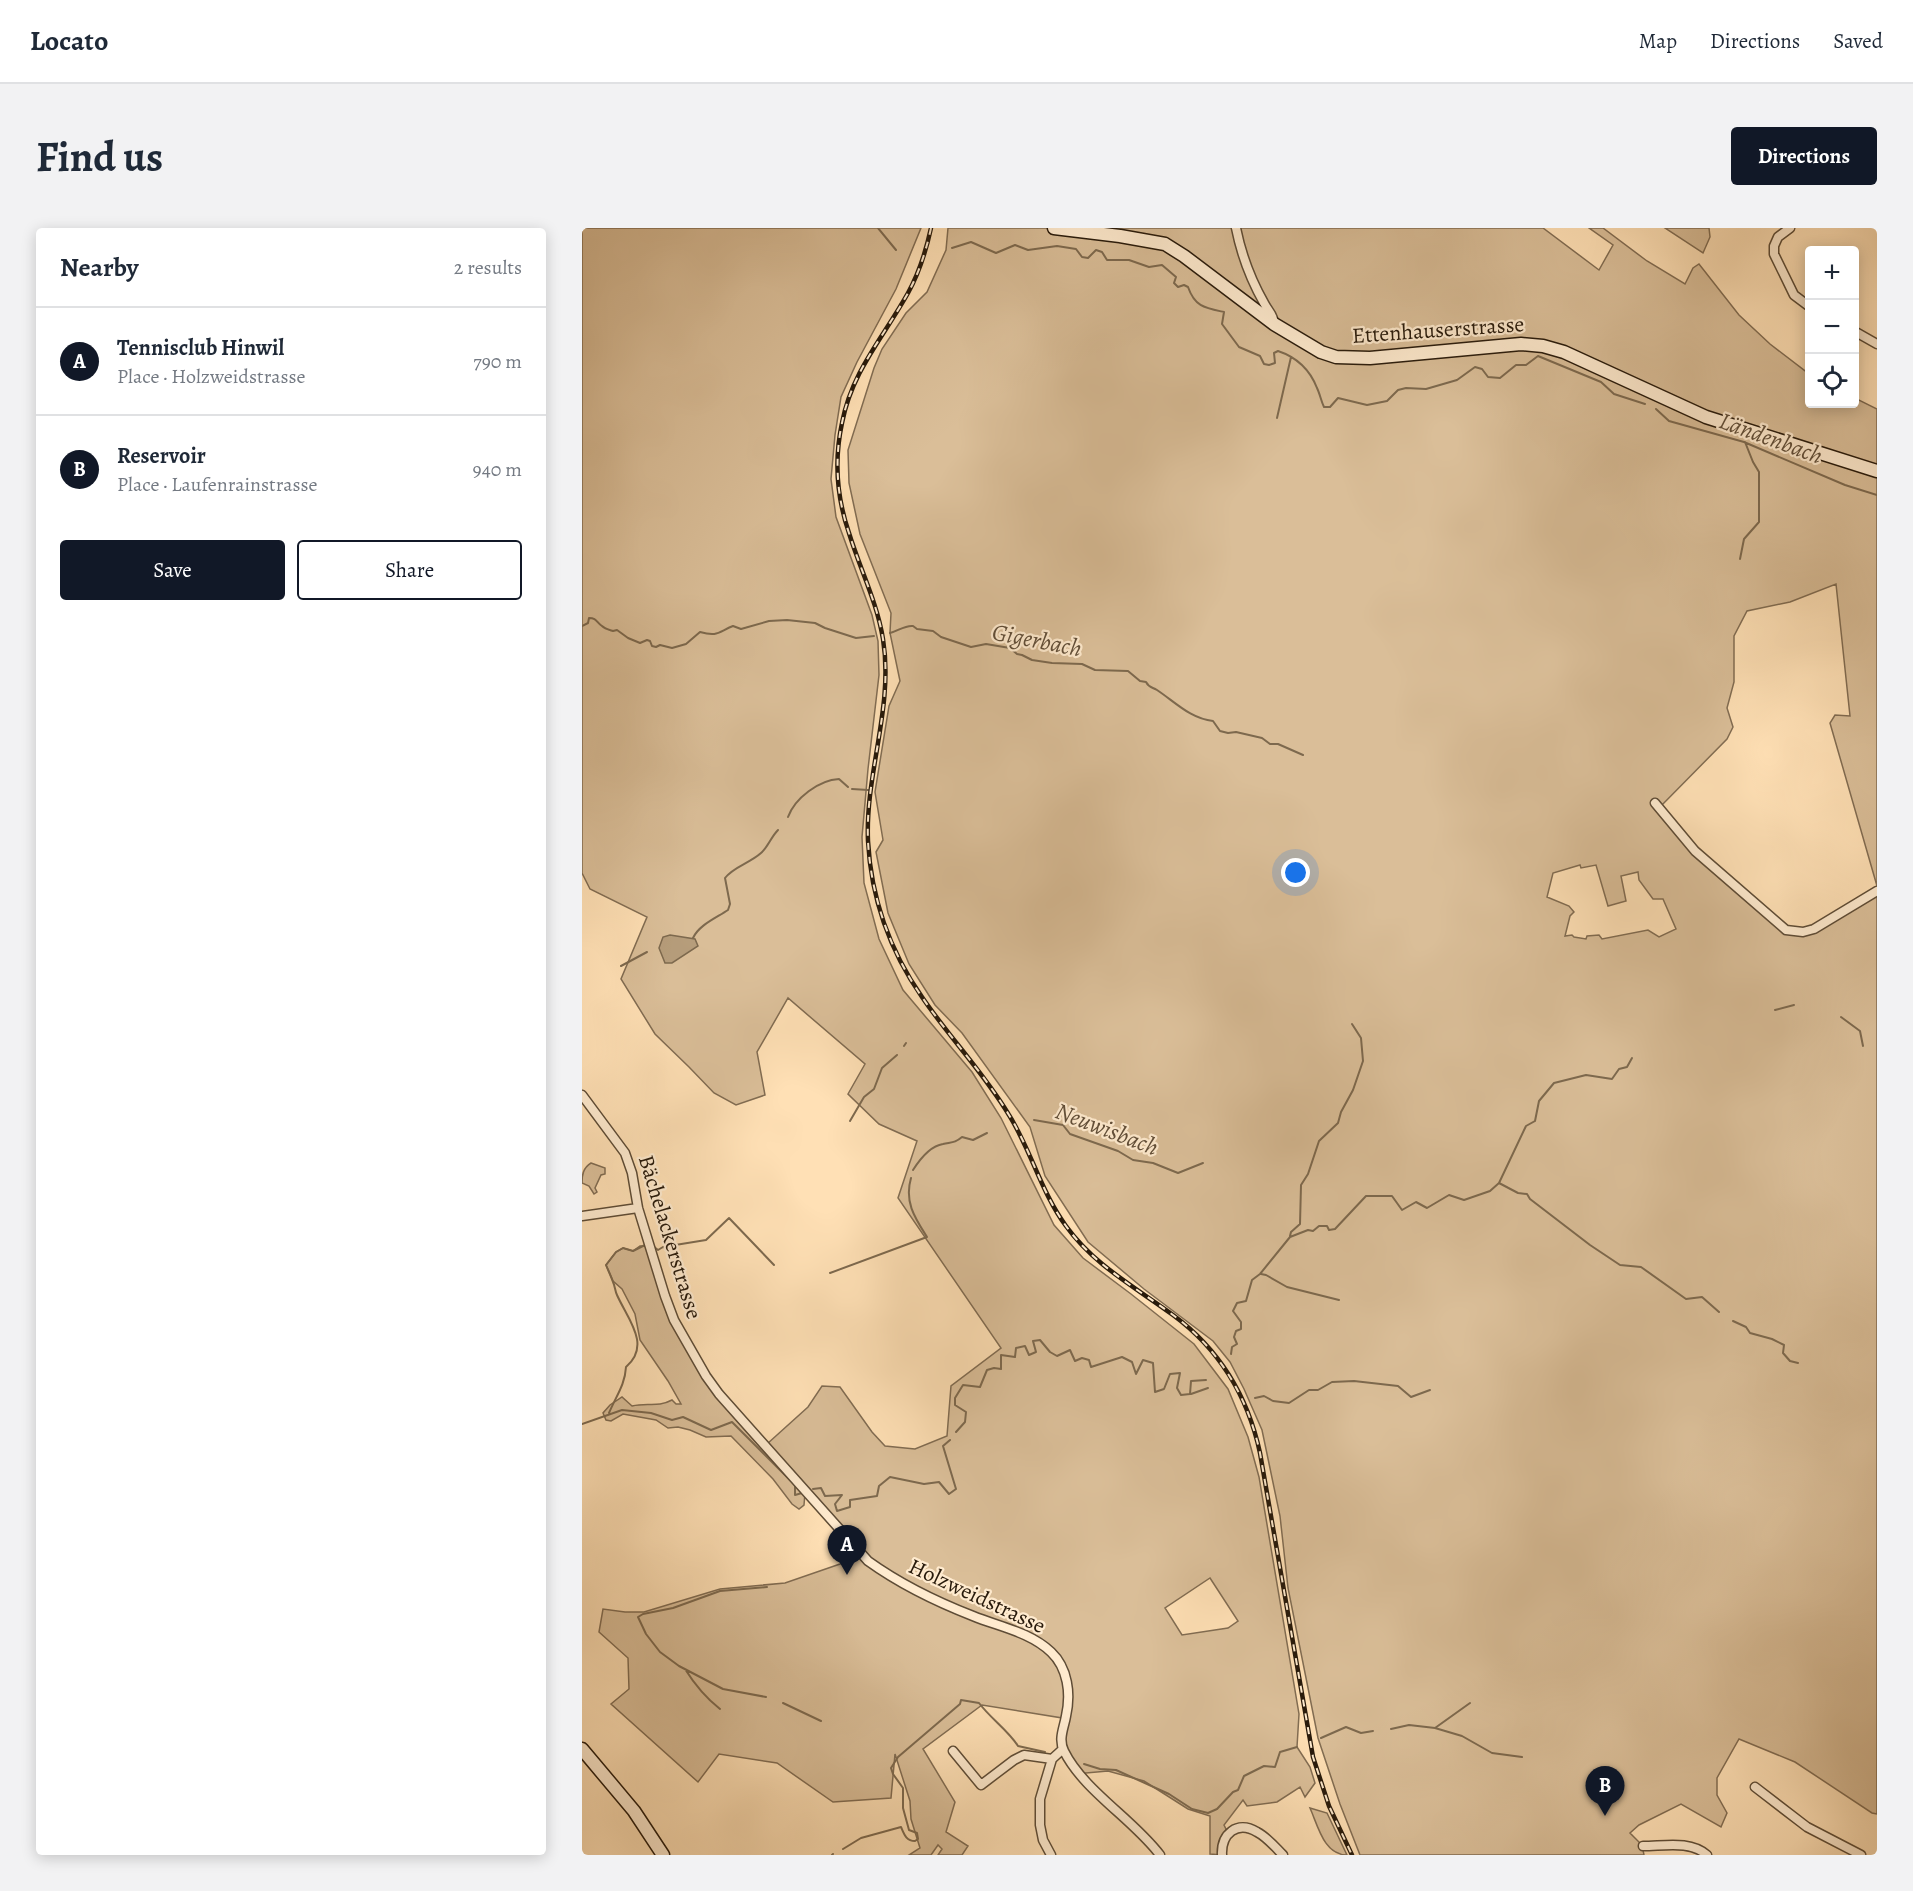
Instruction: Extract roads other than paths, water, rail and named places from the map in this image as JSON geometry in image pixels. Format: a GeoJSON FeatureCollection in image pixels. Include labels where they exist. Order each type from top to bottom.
{"type":"FeatureCollection","features":[{"type":"Feature","properties":{"kind":"street","name":"Ettenhauserstrasse"},"geometry":{"type":"LineString","coordinates":[[1054,228],[1165,244],[1274,324],[1321,352],[1349,358],[1521,344],[1544,346],[1564,352],[1706,417],[1877,471]]}},
{"type":"Feature","properties":{"kind":"street"},"geometry":{"type":"LineString","coordinates":[[1236,228],[1241,248],[1260,295],[1273,315],[1274,324]]}},
{"type":"Feature","properties":{"kind":"street"},"geometry":{"type":"LineString","coordinates":[[1790,228],[1776,239],[1774,254],[1794,295],[1805,304]]}},
{"type":"Feature","properties":{"kind":"street"},"geometry":{"type":"LineString","coordinates":[[1859,334],[1877,344]]}},
{"type":"Feature","properties":{"kind":"street"},"geometry":{"type":"LineString","coordinates":[[1655,803],[1695,851],[1786,930],[1803,932],[1814,929],[1877,891]]}},
{"type":"Feature","properties":{"kind":"street","name":"Bächelackerstrasse"},"geometry":{"type":"LineString","coordinates":[[582,1095],[625,1153],[632,1173],[638,1208],[674,1320],[719,1394]]}},
{"type":"Feature","properties":{"kind":"street"},"geometry":{"type":"LineString","coordinates":[[582,1216],[638,1208]]}},
{"type":"Feature","properties":{"kind":"street","name":"Holzweidstrasse"},"geometry":{"type":"LineString","coordinates":[[719,1394],[868,1561],[909,1586],[963,1612],[1025,1635],[1052,1652],[1062,1666],[1067,1682],[1067,1710],[1061,1735],[1063,1749]]}},
{"type":"Feature","properties":{"kind":"street"},"geometry":{"type":"LineString","coordinates":[[582,1749],[634,1811],[663,1855]]}},
{"type":"Feature","properties":{"kind":"street"},"geometry":{"type":"LineString","coordinates":[[1051,1855],[1043,1839],[1039,1811],[1040,1799],[1052,1759],[1063,1749],[1087,1782],[1161,1855]]}},
{"type":"Feature","properties":{"kind":"street"},"geometry":{"type":"LineString","coordinates":[[953,1751],[981,1785],[1024,1755],[1052,1759]]}},
{"type":"Feature","properties":{"kind":"street"},"geometry":{"type":"LineString","coordinates":[[1755,1787],[1807,1827],[1861,1855]]}},
{"type":"Feature","properties":{"kind":"street"},"geometry":{"type":"LineString","coordinates":[[1222,1855],[1222,1844],[1226,1835],[1241,1828],[1257,1832],[1283,1855]]}},
{"type":"Feature","properties":{"kind":"street"},"geometry":{"type":"LineString","coordinates":[[1643,1846],[1692,1846],[1707,1855]]}},
{"type":"Feature","properties":{"kind":"waterway","name":"Ländenbach"},"geometry":{"type":"LineString","coordinates":[[878,228],[896,250]]}},
{"type":"Feature","properties":{"kind":"waterway","name":"Ländenbach"},"geometry":{"type":"LineString","coordinates":[[952,248],[971,242],[996,253],[1015,245],[1028,250],[1057,246],[1076,249],[1082,257],[1088,258],[1096,250],[1102,252],[1107,260],[1129,260],[1149,267],[1162,265],[1176,277],[1174,283],[1178,287],[1184,285],[1188,287],[1197,303],[1206,308],[1224,312],[1222,324],[1239,347],[1260,356],[1264,364],[1275,363],[1274,353],[1278,351],[1302,365],[1314,381],[1324,407],[1330,407],[1338,398],[1367,405],[1387,401],[1398,390],[1426,389],[1457,380],[1475,367],[1482,369],[1488,377],[1500,378],[1516,365],[1526,365],[1538,356],[1601,382],[1614,394],[1645,404]]}},
{"type":"Feature","properties":{"kind":"waterway"},"geometry":{"type":"LineString","coordinates":[[1277,418],[1291,357]]}},
{"type":"Feature","properties":{"kind":"waterway","name":"Ländenbach"},"geometry":{"type":"LineString","coordinates":[[1656,409],[1669,421],[1744,442],[1845,485],[1877,495]]}},
{"type":"Feature","properties":{"kind":"waterway"},"geometry":{"type":"LineString","coordinates":[[1740,559],[1744,539],[1759,522],[1759,472],[1745,442]]}},
{"type":"Feature","properties":{"kind":"waterway","name":"Gigerbach"},"geometry":{"type":"LineString","coordinates":[[582,626],[588,623],[589,618],[592,618],[605,628],[617,630],[640,643],[647,640],[652,646],[672,648],[686,644],[700,632],[714,634],[733,626],[741,629],[769,621],[815,623],[856,638],[874,636]]}},
{"type":"Feature","properties":{"kind":"waterway","name":"Gigerbach"},"geometry":{"type":"LineString","coordinates":[[890,633],[913,626],[917,629],[933,631],[941,637],[971,647],[986,644],[1010,648],[1017,654],[1032,660],[1082,664],[1095,670],[1128,671],[1183,709],[1205,720],[1213,721],[1220,731],[1262,738],[1270,744],[1278,744],[1303,755]]}},
{"type":"Feature","properties":{"kind":"waterway"},"geometry":{"type":"LineString","coordinates":[[788,817],[796,803],[816,786],[839,779],[848,787]]}},
{"type":"Feature","properties":{"kind":"waterway"},"geometry":{"type":"LineString","coordinates":[[852,789],[868,790]]}},
{"type":"Feature","properties":{"kind":"waterway"},"geometry":{"type":"LineString","coordinates":[[693,938],[704,926],[728,910],[730,904],[725,878],[761,853],[778,830]]}},
{"type":"Feature","properties":{"kind":"waterway"},"geometry":{"type":"LineString","coordinates":[[621,966],[647,952]]}},
{"type":"Feature","properties":{"kind":"waterway"},"geometry":{"type":"LineString","coordinates":[[1775,1010],[1794,1005]]}},
{"type":"Feature","properties":{"kind":"waterway"},"geometry":{"type":"LineString","coordinates":[[1841,1017],[1860,1031],[1863,1046]]}},
{"type":"Feature","properties":{"kind":"waterway"},"geometry":{"type":"LineString","coordinates":[[1290,1236],[1300,1224],[1301,1185],[1308,1174],[1319,1141],[1338,1123],[1363,1061],[1361,1038],[1352,1024]]}},
{"type":"Feature","properties":{"kind":"waterway"},"geometry":{"type":"LineString","coordinates":[[850,1121],[864,1097],[874,1089],[882,1068],[897,1055]]}},
{"type":"Feature","properties":{"kind":"waterway"},"geometry":{"type":"LineString","coordinates":[[1231,1354],[1232,1347],[1237,1344],[1234,1337],[1236,1331],[1241,1329],[1241,1322],[1233,1311],[1237,1303],[1246,1301],[1252,1280],[1260,1274],[1290,1237],[1308,1230],[1313,1231],[1319,1226],[1327,1226],[1329,1230],[1335,1229],[1366,1196],[1392,1196],[1402,1210],[1416,1202],[1427,1208],[1449,1195],[1464,1200],[1490,1191],[1499,1183],[1526,1126],[1535,1121],[1539,1101],[1554,1083],[1586,1075],[1612,1079],[1619,1069],[1627,1067],[1632,1058]]}},
{"type":"Feature","properties":{"kind":"waterway","name":"Neuwisbach"},"geometry":{"type":"LineString","coordinates":[[1034,1120],[1063,1125],[1070,1134],[1118,1151],[1133,1160],[1153,1163],[1178,1173],[1203,1163]]}},
{"type":"Feature","properties":{"kind":"waterway","name":"Neuwisbach"},"geometry":{"type":"LineString","coordinates":[[913,1170],[922,1157],[934,1147],[962,1137],[973,1140],[987,1133]]}},
{"type":"Feature","properties":{"kind":"waterway","name":"Neuwisbach"},"geometry":{"type":"LineString","coordinates":[[830,1273],[927,1237],[910,1202],[911,1178]]}},
{"type":"Feature","properties":{"kind":"waterway"},"geometry":{"type":"LineString","coordinates":[[1499,1183],[1518,1193],[1527,1194],[1530,1199],[1590,1245],[1620,1265],[1641,1267],[1686,1299],[1702,1297],[1719,1312]]}},
{"type":"Feature","properties":{"kind":"waterway","name":"Neuwisbach"},"geometry":{"type":"LineString","coordinates":[[653,1246],[658,1250],[663,1247],[706,1240],[729,1218],[774,1265]]}},
{"type":"Feature","properties":{"kind":"waterway","name":"Neuwisbach"},"geometry":{"type":"LineString","coordinates":[[609,1413],[622,1385],[626,1367],[637,1350],[637,1341],[635,1331],[617,1295],[606,1265],[616,1252],[623,1248],[633,1251],[645,1245]]}},
{"type":"Feature","properties":{"kind":"waterway"},"geometry":{"type":"LineString","coordinates":[[1261,1274],[1287,1287],[1339,1300]]}},
{"type":"Feature","properties":{"kind":"waterway"},"geometry":{"type":"LineString","coordinates":[[1733,1321],[1746,1327],[1750,1333],[1784,1345],[1783,1353],[1790,1361],[1798,1363]]}},
{"type":"Feature","properties":{"kind":"waterway"},"geometry":{"type":"LineString","coordinates":[[956,1432],[965,1422],[966,1412],[955,1405],[955,1398],[963,1385],[980,1387],[987,1370],[1001,1369],[1001,1355],[1015,1357],[1016,1348],[1025,1346],[1029,1355],[1036,1352],[1033,1341],[1040,1340],[1050,1352],[1057,1356],[1070,1350],[1075,1361],[1082,1358],[1089,1360],[1091,1367],[1122,1357],[1132,1362],[1136,1374],[1143,1360],[1153,1363],[1155,1392],[1164,1389],[1170,1374],[1180,1373],[1177,1388],[1181,1395],[1190,1394],[1191,1381],[1206,1380]]}},
{"type":"Feature","properties":{"kind":"waterway"},"geometry":{"type":"LineString","coordinates":[[1255,1398],[1264,1396],[1273,1401],[1289,1403],[1309,1390],[1318,1390],[1332,1382],[1354,1381],[1398,1386],[1411,1397],[1430,1390]]}},
{"type":"Feature","properties":{"kind":"waterway"},"geometry":{"type":"LineString","coordinates":[[1191,1394],[1208,1388]]}},
{"type":"Feature","properties":{"kind":"waterway"},"geometry":{"type":"LineString","coordinates":[[582,1424],[622,1410],[651,1413],[672,1420],[683,1417],[711,1430],[732,1422],[791,1481]]}},
{"type":"Feature","properties":{"kind":"waterway"},"geometry":{"type":"LineString","coordinates":[[813,1489],[821,1488],[825,1496],[842,1495],[835,1504],[837,1511],[850,1507],[850,1500],[877,1496],[879,1486],[890,1477],[924,1484],[939,1482],[949,1494],[956,1489],[943,1446],[950,1440]]}},
{"type":"Feature","properties":{"kind":"waterway"},"geometry":{"type":"LineString","coordinates":[[795,1485],[795,1495],[802,1493]]}},
{"type":"Feature","properties":{"kind":"waterway"},"geometry":{"type":"LineString","coordinates":[[766,1697],[723,1689],[679,1666],[660,1652],[646,1634],[638,1617],[673,1608],[720,1591],[767,1587]]}},
{"type":"Feature","properties":{"kind":"waterway"},"geometry":{"type":"LineString","coordinates":[[685,1669],[701,1691],[720,1709]]}},
{"type":"Feature","properties":{"kind":"waterway"},"geometry":{"type":"LineString","coordinates":[[843,1849],[861,1838],[901,1827],[907,1838],[912,1841],[918,1839],[917,1833],[909,1830],[903,1808],[903,1788],[891,1768],[898,1757],[960,1704],[961,1700],[979,1703],[1018,1746],[1045,1752]]}},
{"type":"Feature","properties":{"kind":"waterway"},"geometry":{"type":"LineString","coordinates":[[783,1703],[821,1721]]}},
{"type":"Feature","properties":{"kind":"waterway"},"geometry":{"type":"LineString","coordinates":[[1391,1729],[1409,1725],[1435,1728],[1470,1703]]}},
{"type":"Feature","properties":{"kind":"waterway"},"geometry":{"type":"LineString","coordinates":[[1321,1738],[1346,1727],[1361,1733],[1373,1731]]}},
{"type":"Feature","properties":{"kind":"waterway"},"geometry":{"type":"LineString","coordinates":[[1435,1728],[1462,1736],[1492,1753],[1522,1757]]}},
{"type":"Feature","properties":{"kind":"waterway"},"geometry":{"type":"LineString","coordinates":[[1084,1764],[1100,1769],[1116,1770],[1169,1794],[1192,1809],[1208,1813],[1217,1809],[1233,1792],[1238,1790],[1244,1776],[1264,1766],[1275,1767],[1280,1752],[1297,1747]]}},
{"type":"Feature","properties":{"kind":"railway"},"geometry":{"type":"LineString","coordinates":[[931,228],[922,262],[912,285],[869,355],[853,387],[842,423],[838,451],[839,493],[845,520],[877,612],[883,639],[885,690],[868,816],[870,862],[878,903],[900,961],[932,1012],[989,1084],[1009,1115],[1057,1213],[1066,1226],[1102,1264],[1189,1328],[1218,1359],[1239,1394],[1255,1432],[1260,1453],[1313,1757],[1329,1806],[1352,1855]]}},
{"type":"Feature","properties":{"kind":"place","name":"Tennisclub Hinwil"},"geometry":{"type":"Point","coordinates":[847,1575]}},
{"type":"Feature","properties":{"kind":"place","name":"Reservoir"},"geometry":{"type":"Point","coordinates":[1605,1816]}}]}
